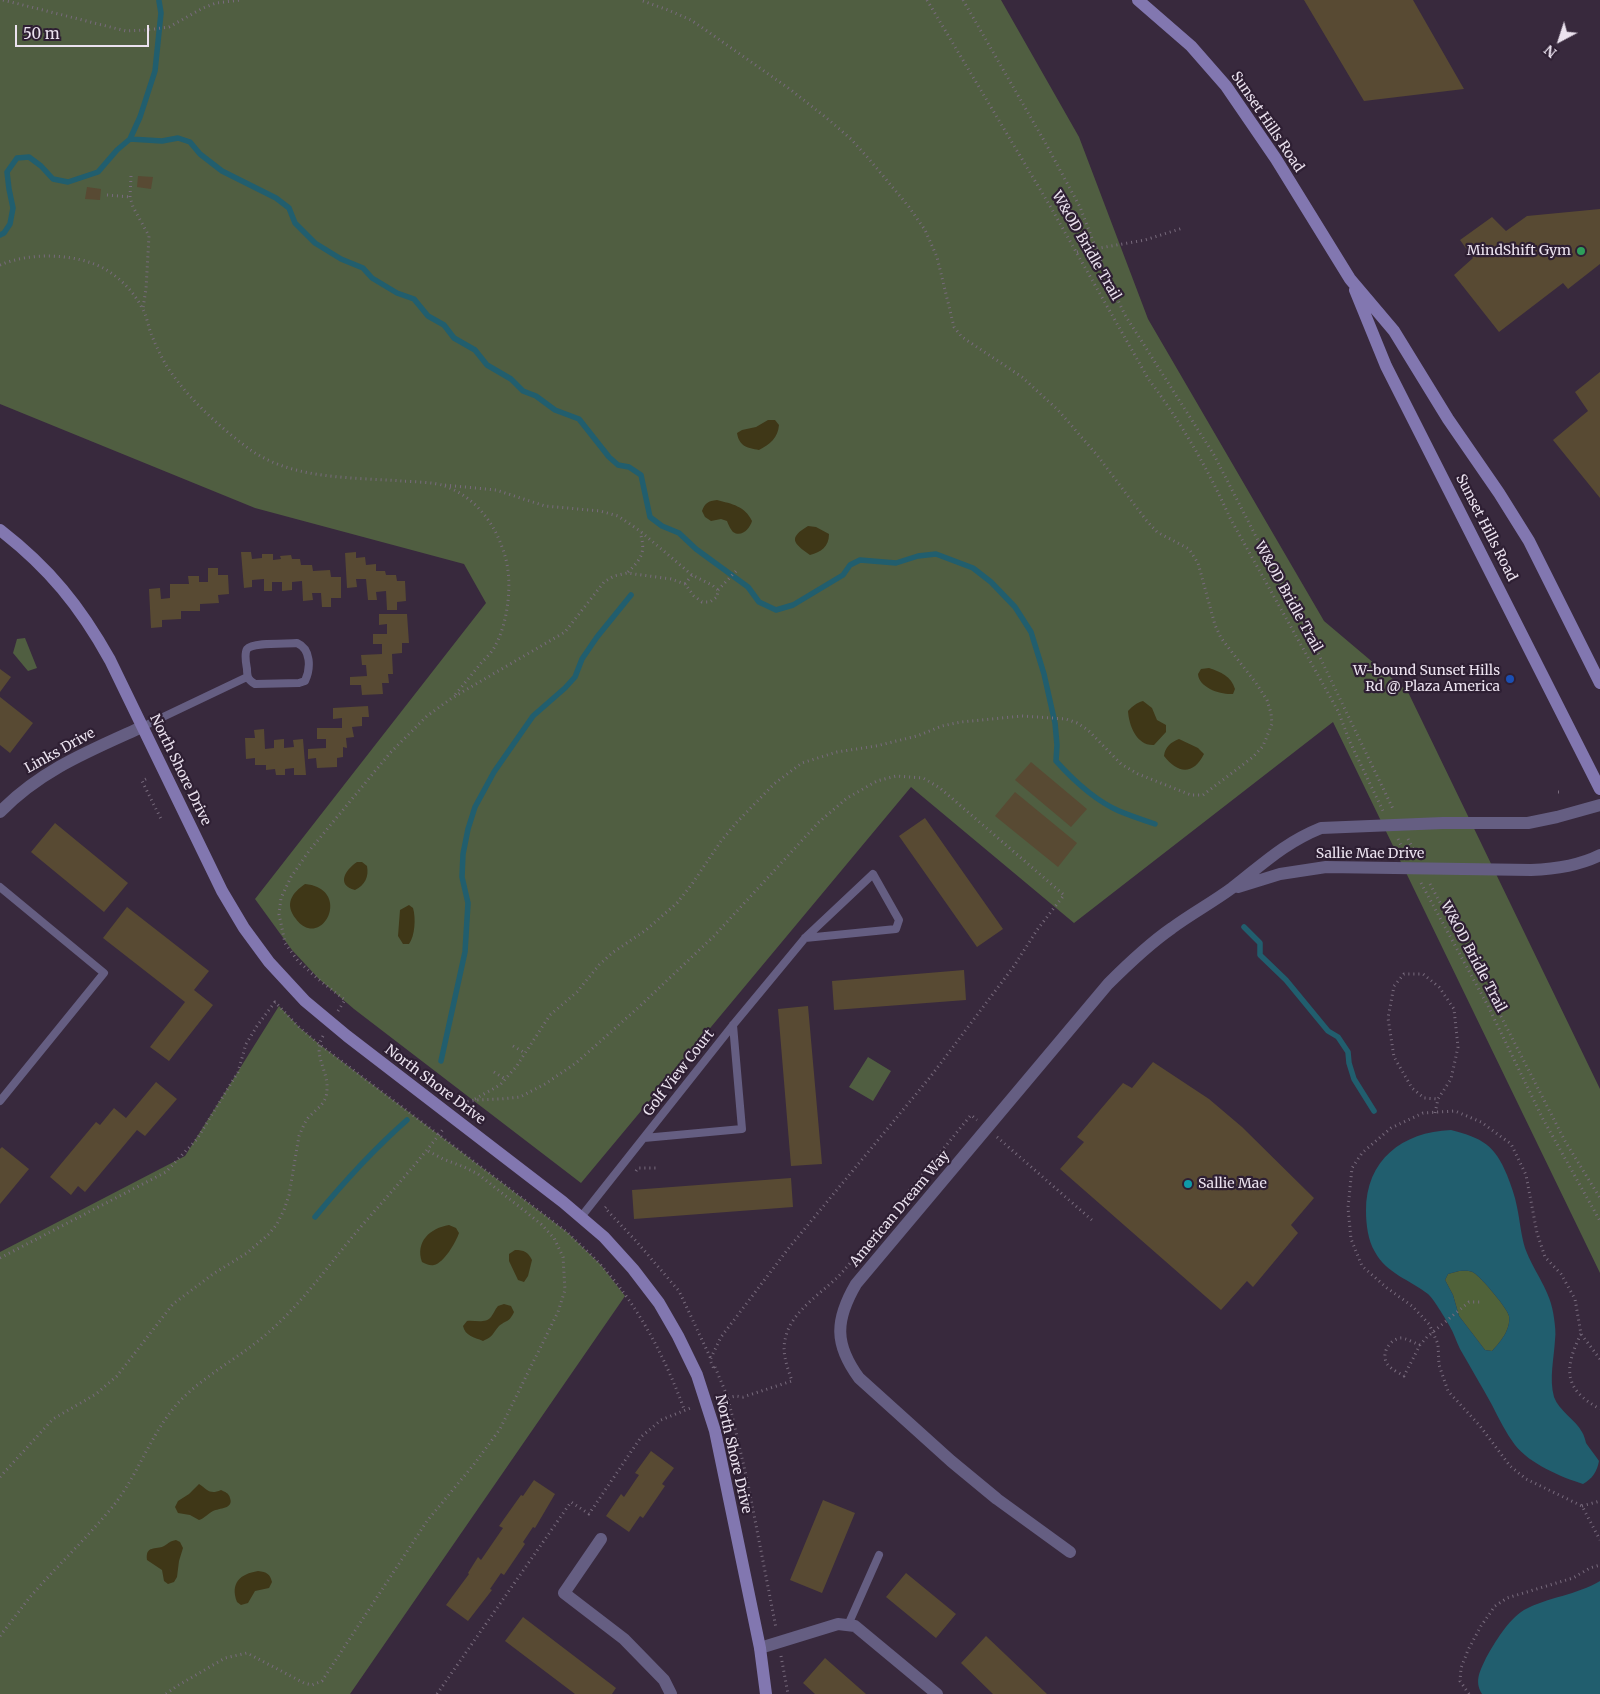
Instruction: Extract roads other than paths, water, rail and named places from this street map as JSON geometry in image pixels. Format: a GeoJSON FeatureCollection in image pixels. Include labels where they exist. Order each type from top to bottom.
{"type":"FeatureCollection","features":[{"type":"Feature","properties":{"kind":"street","name":"Sunset Hills Road"},"geometry":{"type":"LineString","coordinates":[[1138,0],[1191,46],[1226,86],[1276,159],[1350,279],[1394,331],[1448,418],[1529,541],[1600,683]]}},
{"type":"Feature","properties":{"kind":"street","name":"Sunset Hills Road"},"geometry":{"type":"LineString","coordinates":[[1350,279],[1386,366],[1600,789]]}},
{"type":"Feature","properties":{"kind":"street","name":"North Shore Drive"},"geometry":{"type":"LineString","coordinates":[[0,530],[47,571],[79,608],[110,660],[222,891],[259,950],[282,977],[305,1001],[346,1036],[564,1202],[604,1237],[634,1269],[658,1302],[678,1336],[697,1375],[715,1431],[760,1648],[766,1694]]}},
{"type":"Feature","properties":{"kind":"street","name":"Links Drive"},"geometry":{"type":"LineString","coordinates":[[0,812],[27,786],[48,773],[142,727]]}},
{"type":"Feature","properties":{"kind":"street","name":"Sallie Mae Drive"},"geometry":{"type":"LineString","coordinates":[[1231,889],[1275,852],[1302,835],[1321,828],[1382,822],[1528,823],[1600,805]]}},
{"type":"Feature","properties":{"kind":"street","name":"Sallie Mae Drive"},"geometry":{"type":"LineString","coordinates":[[1231,889],[1280,874],[1326,867],[1531,870],[1559,868],[1588,862],[1600,856]]}},
{"type":"Feature","properties":{"kind":"street","name":"American Dream Way"},"geometry":{"type":"LineString","coordinates":[[1070,1552],[996,1499],[958,1468],[859,1378],[848,1363],[842,1345],[840,1328],[843,1310],[856,1284],[1108,984],[1133,959],[1170,929],[1231,889]]}},
{"type":"Feature","properties":{"kind":"street"},"geometry":{"type":"LineString","coordinates":[[601,1539],[564,1594],[624,1639],[664,1680],[671,1694]]}},
{"type":"Feature","properties":{"kind":"street"},"geometry":{"type":"LineString","coordinates":[[760,1648],[838,1624],[855,1626],[937,1694]]}},
{"type":"Feature","properties":{"kind":"lane"},"geometry":{"type":"LineString","coordinates":[[297,643],[307,651],[308,674],[305,681],[298,683],[255,684],[247,677],[247,649],[253,645],[297,643]]}},
{"type":"Feature","properties":{"kind":"lane"},"geometry":{"type":"LineString","coordinates":[[142,727],[247,677]]}},
{"type":"Feature","properties":{"kind":"lane","name":"Golf View Court"},"geometry":{"type":"LineString","coordinates":[[581,1217],[733,1024],[805,938],[873,874],[899,920],[896,929],[805,938]]}},
{"type":"Feature","properties":{"kind":"lane"},"geometry":{"type":"LineString","coordinates":[[0,887],[104,973],[0,1101]]}},
{"type":"Feature","properties":{"kind":"lane","name":"Golf View Court"},"geometry":{"type":"LineString","coordinates":[[644,1138],[742,1129],[733,1024]]}},
{"type":"Feature","properties":{"kind":"lane"},"geometry":{"type":"LineString","coordinates":[[848,1625],[879,1555]]}},
{"type":"Feature","properties":{"kind":"water"},"geometry":{"type":"Polygon","coordinates":[[[1451,1130],[1471,1136],[1486,1144],[1498,1156],[1507,1175],[1515,1199],[1525,1248],[1546,1290],[1552,1308],[1555,1332],[1552,1376],[1554,1397],[1560,1407],[1579,1427],[1586,1443],[1599,1461],[1594,1475],[1583,1484],[1556,1474],[1537,1464],[1521,1452],[1506,1431],[1460,1349],[1451,1328],[1433,1300],[1428,1294],[1385,1265],[1373,1248],[1366,1221],[1368,1193],[1372,1177],[1380,1163],[1390,1152],[1417,1136],[1451,1130]],[[1459,1271],[1448,1274],[1445,1280],[1453,1295],[1459,1316],[1485,1350],[1492,1351],[1507,1331],[1509,1316],[1499,1300],[1474,1273],[1471,1271],[1459,1271]]]}},
{"type":"Feature","properties":{"kind":"water"},"geometry":{"type":"Polygon","coordinates":[[[1600,1581],[1600,1694],[1482,1694],[1478,1680],[1486,1658],[1507,1625],[1518,1614],[1533,1606],[1582,1590],[1600,1581]]]}},
{"type":"Feature","properties":{"kind":"waterway"},"geometry":{"type":"LineString","coordinates":[[0,235],[4,233],[10,224],[13,208],[7,172],[17,158],[29,157],[53,179],[68,182],[98,172],[117,150],[130,139],[140,117],[155,71],[161,13],[159,1]]}},
{"type":"Feature","properties":{"kind":"waterway"},"geometry":{"type":"LineString","coordinates":[[130,139],[162,141],[178,138],[190,142],[200,154],[222,171],[276,198],[289,208],[295,223],[315,243],[341,259],[363,268],[372,278],[397,293],[414,299],[428,316],[444,325],[454,338],[475,350],[487,365],[511,379],[523,391],[536,396],[555,410],[579,419],[609,457],[618,465],[629,467],[641,475],[650,517],[662,526],[679,533],[696,549],[748,587],[759,602],[776,610],[793,605],[843,575],[850,565],[860,560],[896,563],[918,556],[936,554],[973,568],[991,582],[1015,607],[1031,632],[1044,674],[1055,723],[1056,761],[1077,783],[1110,807],[1155,824]]}},
{"type":"Feature","properties":{"kind":"waterway"},"geometry":{"type":"LineString","coordinates":[[441,1061],[465,952],[468,903],[462,877],[463,854],[475,807],[494,772],[533,716],[575,677],[582,659],[597,637],[631,595]]}},
{"type":"Feature","properties":{"kind":"waterway"},"geometry":{"type":"LineString","coordinates":[[1244,927],[1260,943],[1260,955],[1286,980],[1328,1031],[1338,1037],[1348,1052],[1354,1079],[1374,1111]]}},
{"type":"Feature","properties":{"kind":"waterway"},"geometry":{"type":"LineString","coordinates":[[315,1217],[359,1167],[407,1120]]}},
{"type":"Feature","properties":{"kind":"place","name":"MindShift Gym"},"geometry":{"type":"Point","coordinates":[1581,251]}},
{"type":"Feature","properties":{"kind":"place","name":"W-bound Sunset Hills Rd @ Plaza America"},"geometry":{"type":"Point","coordinates":[1510,679]}},
{"type":"Feature","properties":{"kind":"place","name":"Sallie Mae"},"geometry":{"type":"Point","coordinates":[1188,1184]}}]}
